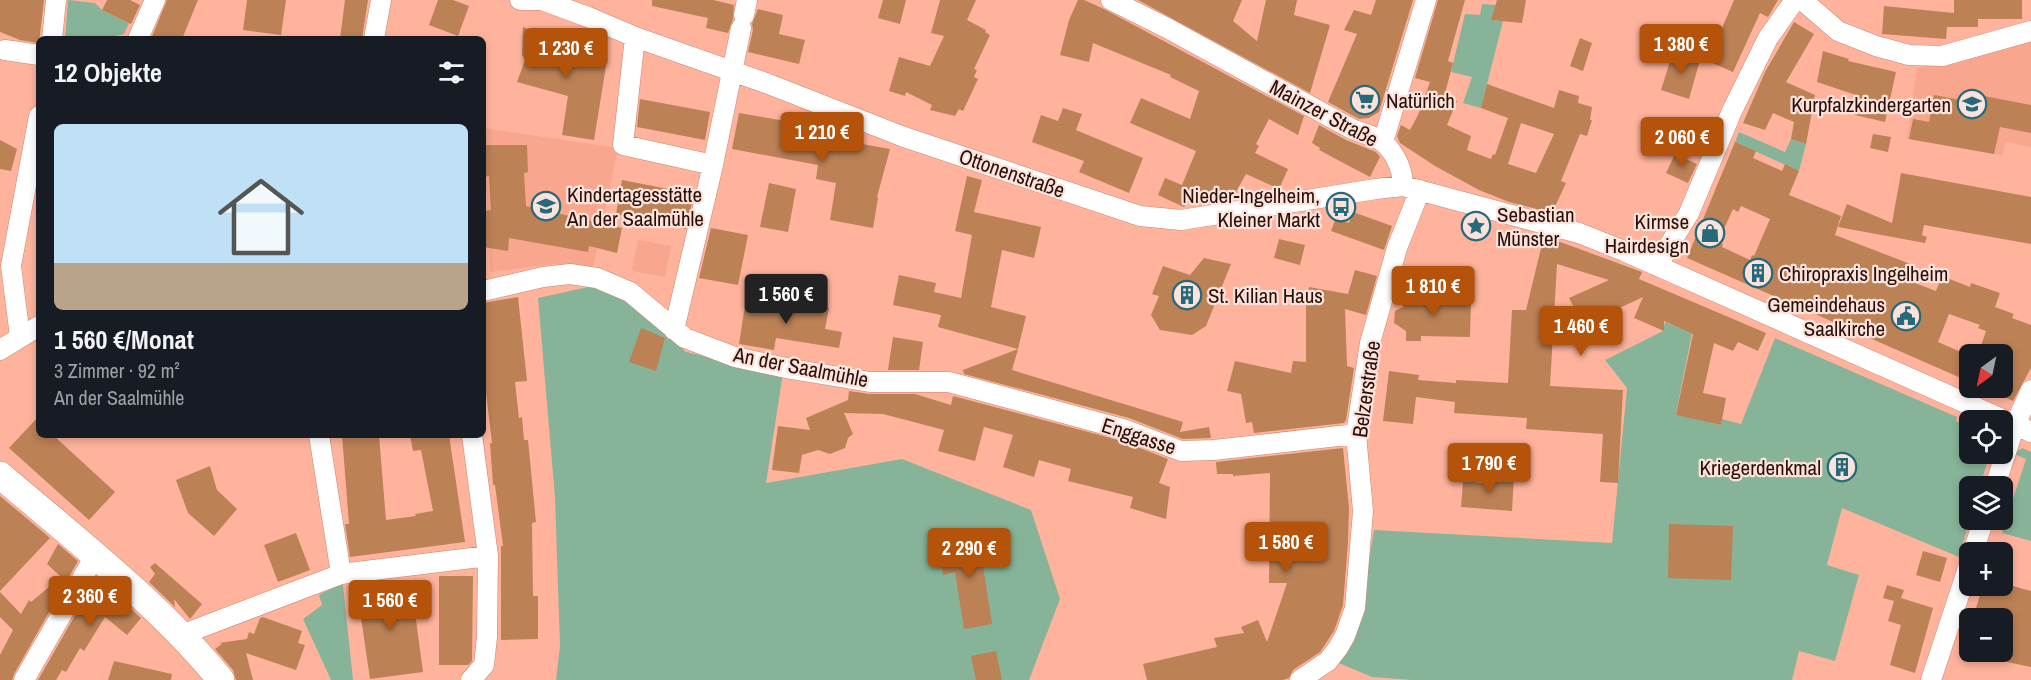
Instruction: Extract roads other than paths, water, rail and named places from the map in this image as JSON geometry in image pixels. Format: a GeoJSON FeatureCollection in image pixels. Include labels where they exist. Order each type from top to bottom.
{"type":"FeatureCollection","features":[{"type":"Feature","properties":{"kind":"main road"},"geometry":{"type":"LineString","coordinates":[[0,475],[95,556],[181,634],[221,680]]}},
{"type":"Feature","properties":{"kind":"street"},"geometry":{"type":"LineString","coordinates":[[52,36],[56,0]]}},
{"type":"Feature","properties":{"kind":"street"},"geometry":{"type":"LineString","coordinates":[[139,36],[155,0]]}},
{"type":"Feature","properties":{"kind":"street"},"geometry":{"type":"LineString","coordinates":[[375,36],[381,0]]}},
{"type":"Feature","properties":{"kind":"street","name":"Ottonenstraße"},"geometry":{"type":"LineString","coordinates":[[520,0],[542,0],[904,137],[1140,216],[1182,220],[1376,189],[1412,188]]}},
{"type":"Feature","properties":{"kind":"street","name":"Mainzer Straße"},"geometry":{"type":"LineString","coordinates":[[1111,0],[1352,129],[1383,142],[1412,188]]}},
{"type":"Feature","properties":{"kind":"street"},"geometry":{"type":"LineString","coordinates":[[1383,142],[1426,0]]}},
{"type":"Feature","properties":{"kind":"street"},"geometry":{"type":"LineString","coordinates":[[1659,267],[1665,252],[1689,213],[1732,111],[1763,48],[1795,0]]}},
{"type":"Feature","properties":{"kind":"street"},"geometry":{"type":"LineString","coordinates":[[1802,0],[1838,31],[1876,46],[1909,55],[1942,56],[2031,31]]}},
{"type":"Feature","properties":{"kind":"street"},"geometry":{"type":"LineString","coordinates":[[674,330],[713,165],[744,14]]}},
{"type":"Feature","properties":{"kind":"street"},"geometry":{"type":"LineString","coordinates":[[635,37],[623,145],[713,165]]}},
{"type":"Feature","properties":{"kind":"street"},"geometry":{"type":"LineString","coordinates":[[5,50],[36,55]]}},
{"type":"Feature","properties":{"kind":"street"},"geometry":{"type":"LineString","coordinates":[[20,337],[6,264],[36,129]]}},
{"type":"Feature","properties":{"kind":"street"},"geometry":{"type":"LineString","coordinates":[[1412,188],[1579,233],[2023,428]]}},
{"type":"Feature","properties":{"kind":"street","name":"Belzerstraße"},"geometry":{"type":"LineString","coordinates":[[1300,680],[1328,661],[1345,636],[1355,608],[1363,511],[1356,434],[1370,343],[1412,188]]}},
{"type":"Feature","properties":{"kind":"street","name":"An der Saalmühle"},"geometry":{"type":"LineString","coordinates":[[486,290],[561,274],[597,278],[630,292],[685,338],[735,357],[870,382],[926,383]]}},
{"type":"Feature","properties":{"kind":"street"},"geometry":{"type":"LineString","coordinates":[[0,351],[36,328]]}},
{"type":"Feature","properties":{"kind":"street","name":"Enggasse"},"geometry":{"type":"LineString","coordinates":[[926,383],[949,382],[1126,430],[1181,451],[1214,450],[1356,434]]}},
{"type":"Feature","properties":{"kind":"street"},"geometry":{"type":"LineString","coordinates":[[2000,476],[2023,428],[2031,390]]}},
{"type":"Feature","properties":{"kind":"street"},"geometry":{"type":"LineString","coordinates":[[319,438],[341,574]]}},
{"type":"Feature","properties":{"kind":"street"},"geometry":{"type":"LineString","coordinates":[[471,680],[484,665],[488,637],[488,556],[472,438]]}},
{"type":"Feature","properties":{"kind":"street"},"geometry":{"type":"LineString","coordinates":[[24,680],[95,556]]}},
{"type":"Feature","properties":{"kind":"street"},"geometry":{"type":"LineString","coordinates":[[181,634],[341,574],[488,556]]}},
{"type":"Feature","properties":{"kind":"street"},"geometry":{"type":"LineString","coordinates":[[1931,680],[1959,595]]}},
{"type":"Feature","properties":{"kind":"place","name":"Natürlich"},"geometry":{"type":"Point","coordinates":[1365,100]}},
{"type":"Feature","properties":{"kind":"place","name":"Kurpfalzkindergarten"},"geometry":{"type":"Point","coordinates":[1972,104]}},
{"type":"Feature","properties":{"kind":"place","name":"Kindertagesstätte An der Saalmühle"},"geometry":{"type":"Point","coordinates":[546,206]}},
{"type":"Feature","properties":{"kind":"place","name":"Nieder-Ingelheim, Kleiner Markt"},"geometry":{"type":"Point","coordinates":[1341,207]}},
{"type":"Feature","properties":{"kind":"place","name":"Sebastian Münster"},"geometry":{"type":"Point","coordinates":[1476,226]}},
{"type":"Feature","properties":{"kind":"place","name":"Kirmse Hairdesign"},"geometry":{"type":"Point","coordinates":[1710,233]}},
{"type":"Feature","properties":{"kind":"place","name":"Chiropraxis Ingelheim"},"geometry":{"type":"Point","coordinates":[1758,273]}},
{"type":"Feature","properties":{"kind":"place","name":"St. Kilian Haus"},"geometry":{"type":"Point","coordinates":[1187,295]}},
{"type":"Feature","properties":{"kind":"place","name":"Gemeindehaus Saalkirche"},"geometry":{"type":"Point","coordinates":[1906,316]}},
{"type":"Feature","properties":{"kind":"place","name":"Kriegerdenkmal"},"geometry":{"type":"Point","coordinates":[1842,467]}}]}
